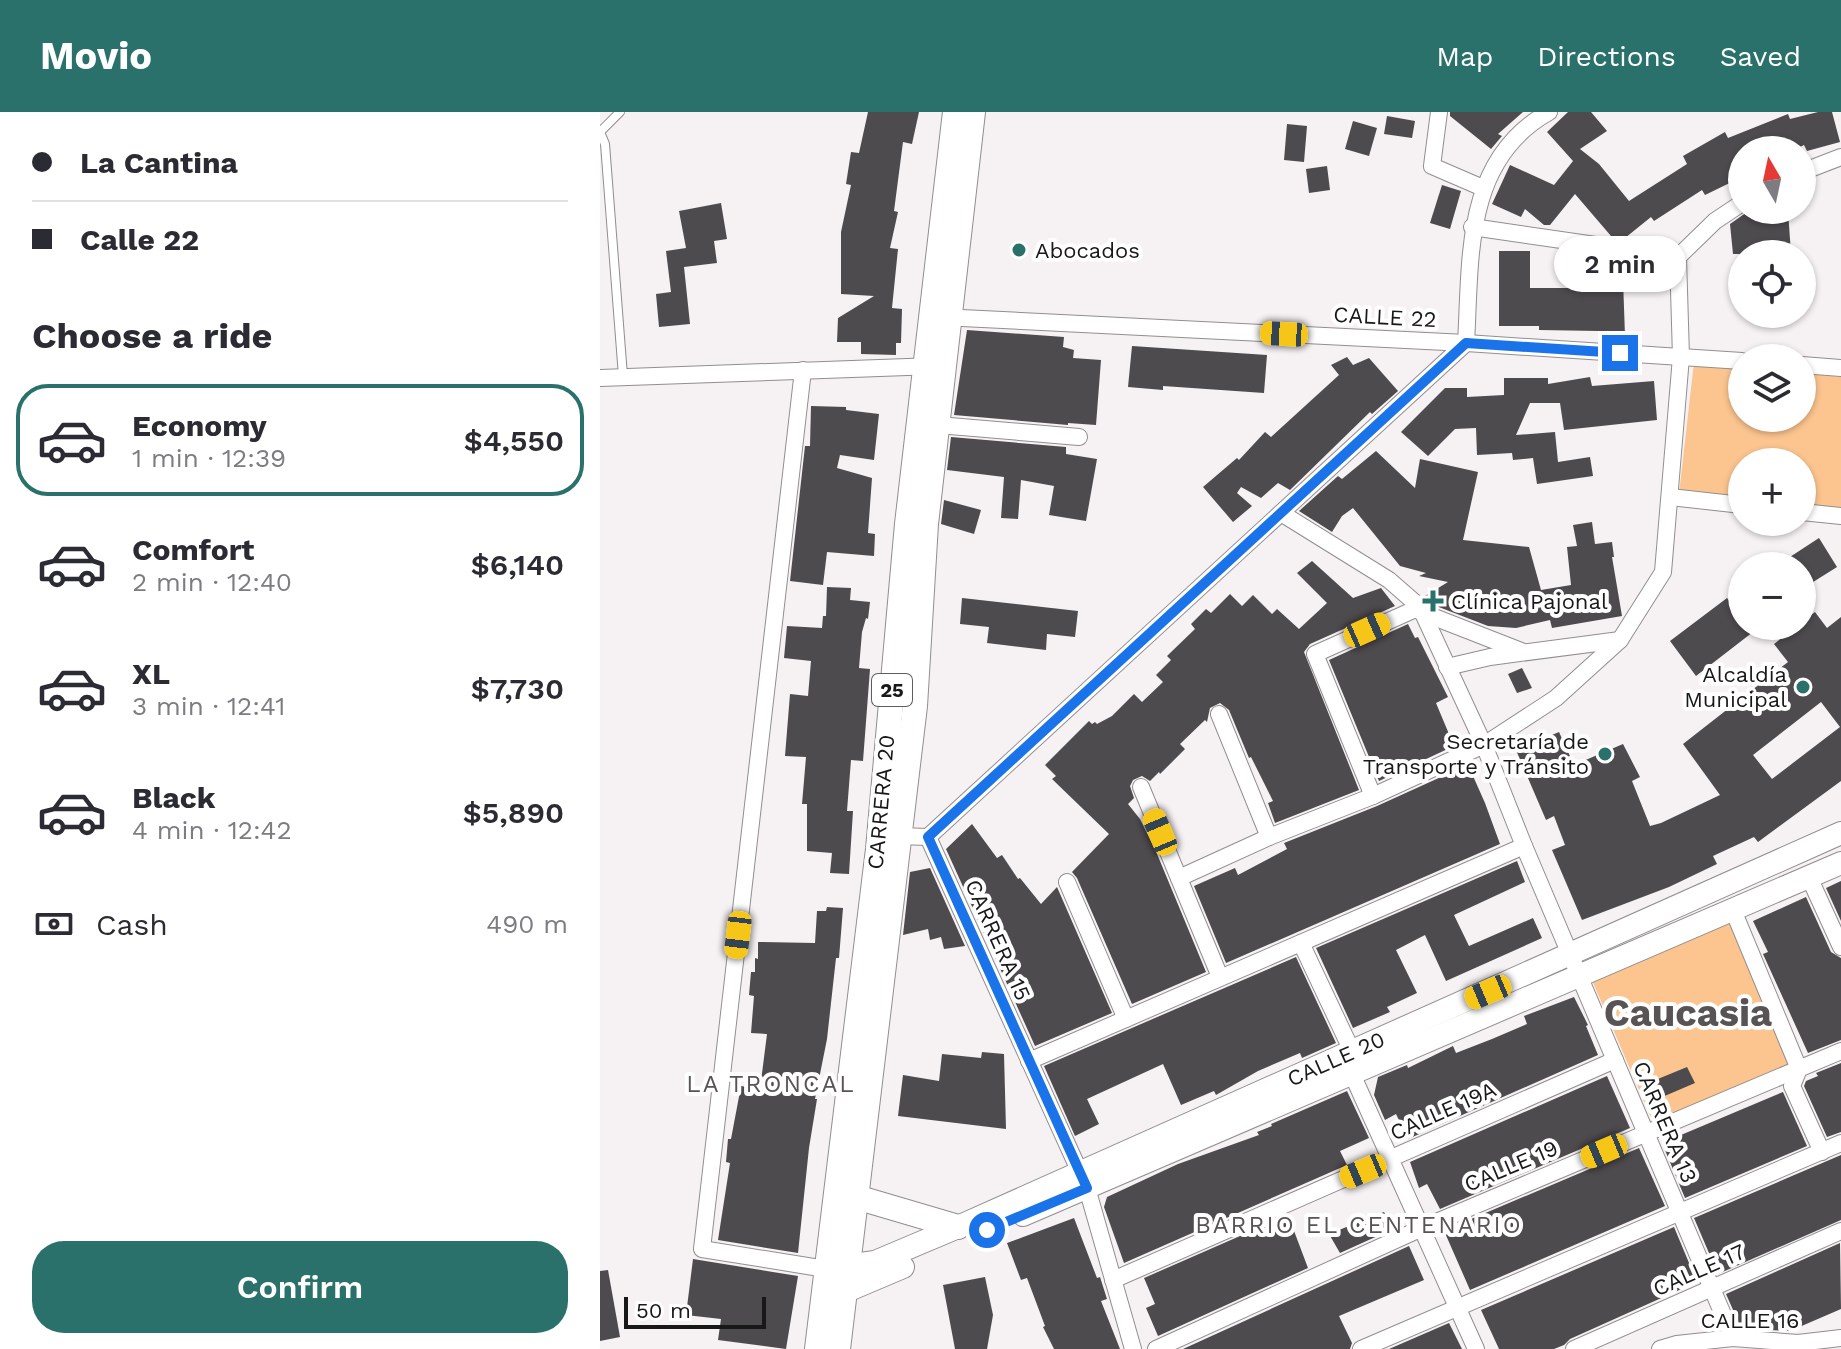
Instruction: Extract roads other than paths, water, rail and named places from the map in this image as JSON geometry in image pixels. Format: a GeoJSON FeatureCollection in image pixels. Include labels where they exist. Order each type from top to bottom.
{"type":"FeatureCollection","features":[{"type":"Feature","properties":{"kind":"main road","name":"CARRERA 20"},"geometry":{"type":"LineString","coordinates":[[838,1349],[835,1280],[907,524],[935,366],[955,112]]}},
{"type":"Feature","properties":{"kind":"main road","name":"CARRERA 20"},"geometry":{"type":"LineString","coordinates":[[940,317],[973,112]]}},
{"type":"Feature","properties":{"kind":"main road","name":"CARRERA 20"},"geometry":{"type":"LineString","coordinates":[[817,1349],[856,1197],[915,706],[926,524],[938,425],[935,366]]}},
{"type":"Feature","properties":{"kind":"main road"},"geometry":{"type":"LineString","coordinates":[[856,1197],[958,1227]]}},
{"type":"Feature","properties":{"kind":"street"},"geometry":{"type":"LineString","coordinates":[[1439,112],[1432,166],[1483,188]]}},
{"type":"Feature","properties":{"kind":"street"},"geometry":{"type":"LineString","coordinates":[[899,836],[928,837],[1466,343],[1472,227],[1483,188],[1500,156],[1534,120],[1549,112]]}},
{"type":"Feature","properties":{"kind":"street"},"geometry":{"type":"LineString","coordinates":[[1816,167],[1841,157]]}},
{"type":"Feature","properties":{"kind":"street"},"geometry":{"type":"LineString","coordinates":[[1179,878],[1484,745],[1556,698],[1620,640],[1663,572],[1681,357],[1678,257],[1728,212]]}},
{"type":"Feature","properties":{"kind":"street"},"geometry":{"type":"LineString","coordinates":[[1472,227],[1678,257]]}},
{"type":"Feature","properties":{"kind":"street","name":"CALLE 22"},"geometry":{"type":"LineString","coordinates":[[940,317],[1466,343],[1728,360]]}},
{"type":"Feature","properties":{"kind":"street"},"geometry":{"type":"LineString","coordinates":[[600,378],[935,366]]}},
{"type":"Feature","properties":{"kind":"street"},"geometry":{"type":"LineString","coordinates":[[1816,366],[1841,368]]}},
{"type":"Feature","properties":{"kind":"street"},"geometry":{"type":"LineString","coordinates":[[803,370],[702,1249],[835,1280]]}},
{"type":"Feature","properties":{"kind":"street"},"geometry":{"type":"LineString","coordinates":[[938,425],[1079,437]]}},
{"type":"Feature","properties":{"kind":"street"},"geometry":{"type":"LineString","coordinates":[[1670,497],[1728,503]]}},
{"type":"Feature","properties":{"kind":"street"},"geometry":{"type":"LineString","coordinates":[[1281,513],[1389,580],[1421,609],[1526,653]]}},
{"type":"Feature","properties":{"kind":"street"},"geometry":{"type":"LineString","coordinates":[[1816,513],[1841,516]]}},
{"type":"Feature","properties":{"kind":"street"},"geometry":{"type":"LineString","coordinates":[[1373,796],[1315,654],[1421,609]]}},
{"type":"Feature","properties":{"kind":"street","name":"CARRERA 13"},"geometry":{"type":"LineString","coordinates":[[1421,609],[1484,745],[1733,1338]]}},
{"type":"Feature","properties":{"kind":"street"},"geometry":{"type":"LineString","coordinates":[[1447,667],[1490,657],[1620,640]]}},
{"type":"Feature","properties":{"kind":"street"},"geometry":{"type":"LineString","coordinates":[[1219,714],[1269,837]]}},
{"type":"Feature","properties":{"kind":"street"},"geometry":{"type":"LineString","coordinates":[[1141,787],[1220,977]]}},
{"type":"Feature","properties":{"kind":"street","name":"CALLE 20"},"geometry":{"type":"LineString","coordinates":[[835,1280],[1083,1181],[1575,966],[1841,833]]}},
{"type":"Feature","properties":{"kind":"street","name":"CARRERA 15"},"geometry":{"type":"LineString","coordinates":[[928,837],[1083,1181]]}},
{"type":"Feature","properties":{"kind":"street"},"geometry":{"type":"LineString","coordinates":[[1029,1061],[1524,846]]}},
{"type":"Feature","properties":{"kind":"street","name":"CALLE 20"},"geometry":{"type":"LineString","coordinates":[[1575,966],[1733,910],[1841,863]]}},
{"type":"Feature","properties":{"kind":"street"},"geometry":{"type":"LineString","coordinates":[[1809,877],[1841,947]]}},
{"type":"Feature","properties":{"kind":"street"},"geometry":{"type":"LineString","coordinates":[[1067,882],[1126,1019]]}},
{"type":"Feature","properties":{"kind":"street"},"geometry":{"type":"LineString","coordinates":[[1733,910],[1799,1069],[1792,1086],[1822,1152]]}},
{"type":"Feature","properties":{"kind":"street"},"geometry":{"type":"LineString","coordinates":[[1301,943],[1391,1159],[1476,1349]]}},
{"type":"Feature","properties":{"kind":"street","name":"CALLE 19"},"geometry":{"type":"LineString","coordinates":[[1156,1349],[1422,1228],[1841,1051]]}},
{"type":"Feature","properties":{"kind":"street","name":"CALLE 19A"},"geometry":{"type":"LineString","coordinates":[[1113,1280],[1615,1060]]}},
{"type":"Feature","properties":{"kind":"street"},"geometry":{"type":"LineString","coordinates":[[1361,1349],[1841,1143]]}},
{"type":"Feature","properties":{"kind":"street"},"geometry":{"type":"LineString","coordinates":[[1083,1181],[1133,1349]]}},
{"type":"Feature","properties":{"kind":"street","name":"CALLE 20"},"geometry":{"type":"LineString","coordinates":[[835,1280],[958,1227],[1083,1181]]}},
{"type":"Feature","properties":{"kind":"street","name":"CALLE 17"},"geometry":{"type":"LineString","coordinates":[[1574,1349],[1841,1231]]}},
{"type":"Feature","properties":{"kind":"street","name":"CALLE 16"},"geometry":{"type":"LineString","coordinates":[[1660,1349],[1677,1344],[1733,1338],[1798,1343],[1841,1338]]}},
{"type":"Feature","properties":{"kind":"lane"},"geometry":{"type":"LineString","coordinates":[[620,112],[600,132],[605,144],[623,376]]}},
{"type":"Feature","properties":{"kind":"place","name":"Abocados"},"geometry":{"type":"Point","coordinates":[1019,250]}},
{"type":"Feature","properties":{"kind":"place","name":"Clínica Pajonal"},"geometry":{"type":"Point","coordinates":[1433,601]}},
{"type":"Feature","properties":{"kind":"place","name":"Alcaldía Municipal"},"geometry":{"type":"Point","coordinates":[1803,687]}},
{"type":"Feature","properties":{"kind":"place","name":"Secretaría de Transporte y Tránsito"},"geometry":{"type":"Point","coordinates":[1605,754]}},
{"type":"Feature","properties":{"kind":"district","name":"Caucasia"},"geometry":{"type":"Point","coordinates":[1688,1013]}},
{"type":"Feature","properties":{"kind":"district","name":"LA TRONCAL"},"geometry":{"type":"Point","coordinates":[771,1084]}},
{"type":"Feature","properties":{"kind":"district","name":"BARRIO EL CENTENARIO"},"geometry":{"type":"Point","coordinates":[1359,1225]}}]}
